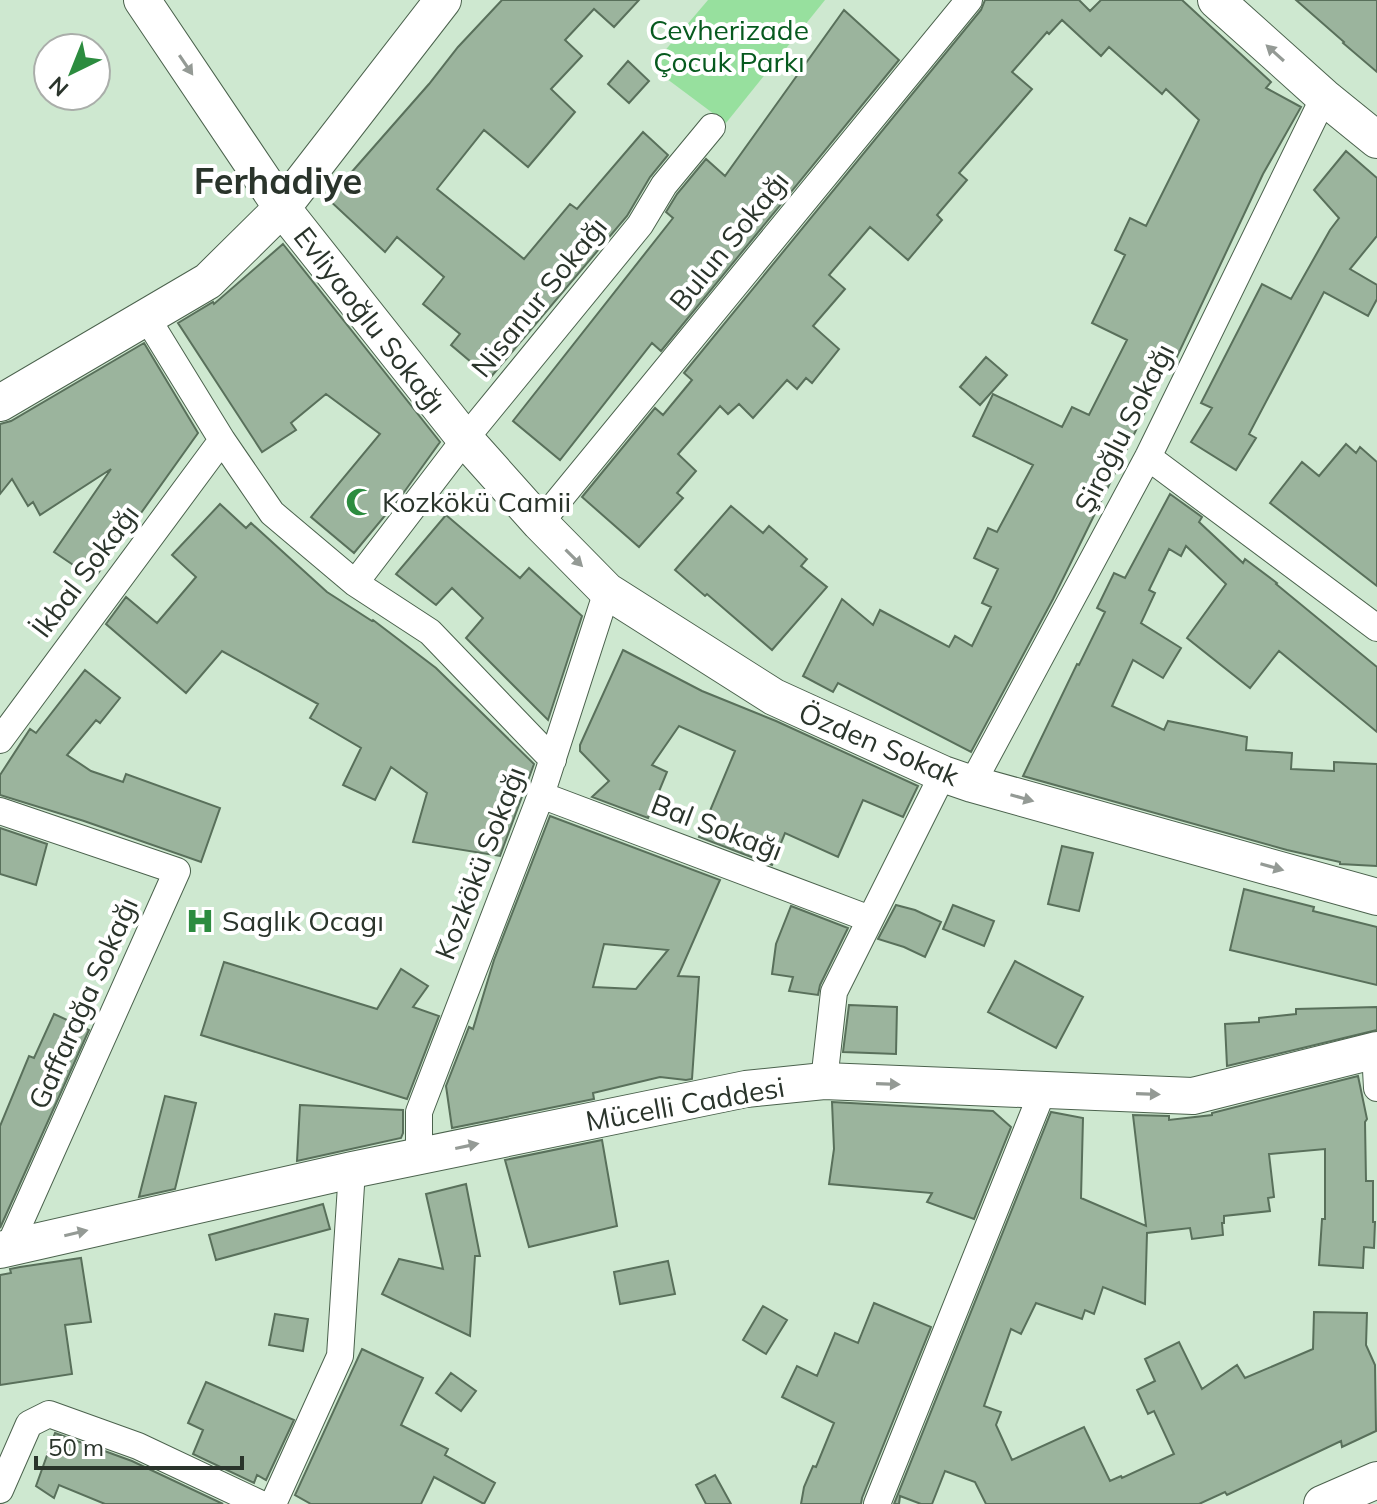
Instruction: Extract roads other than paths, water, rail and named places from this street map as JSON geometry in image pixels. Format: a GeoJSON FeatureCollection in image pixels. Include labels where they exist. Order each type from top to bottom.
{"type":"FeatureCollection","features":[{"type":"Feature","properties":{"kind":"main road","name":"Evliyaoğlu Sokağı"},"geometry":{"type":"LineString","coordinates":[[142,0],[282,208],[465,439]]}},
{"type":"Feature","properties":{"kind":"main road"},"geometry":{"type":"LineString","coordinates":[[0,403],[208,281],[282,208],[443,0]]}},
{"type":"Feature","properties":{"kind":"main road"},"geometry":{"type":"LineString","coordinates":[[1216,0],[1377,140]]}},
{"type":"Feature","properties":{"kind":"main road","name":"Özden Sokak"},"geometry":{"type":"LineString","coordinates":[[465,439],[540,523],[607,591],[774,697],[958,779],[1377,897]]}},
{"type":"Feature","properties":{"kind":"main road","name":"Mücelli Caddesi"},"geometry":{"type":"LineString","coordinates":[[4,1249],[352,1170],[746,1089],[824,1081],[1193,1096],[1376,1051]]}},
{"type":"Feature","properties":{"kind":"main road"},"geometry":{"type":"LineString","coordinates":[[1322,1504],[1377,1480]]}},
{"type":"Feature","properties":{"kind":"street","name":"Bulun Sokağı"},"geometry":{"type":"LineString","coordinates":[[540,523],[969,0]]}},
{"type":"Feature","properties":{"kind":"street","name":"Şiroğlu Sokağı"},"geometry":{"type":"LineString","coordinates":[[824,1081],[834,992],[870,919],[958,779],[1148,457],[1324,97]]}},
{"type":"Feature","properties":{"kind":"street","name":"Nisanur Sokağı"},"geometry":{"type":"LineString","coordinates":[[355,583],[465,439],[640,225],[664,185],[712,127]]}},
{"type":"Feature","properties":{"kind":"street"},"geometry":{"type":"LineString","coordinates":[[147,318],[222,440],[272,513],[355,583],[430,632],[553,760]]}},
{"type":"Feature","properties":{"kind":"street","name":"İkbal Sokağı"},"geometry":{"type":"LineString","coordinates":[[0,740],[222,440]]}},
{"type":"Feature","properties":{"kind":"street"},"geometry":{"type":"LineString","coordinates":[[1148,457],[1377,628]]}},
{"type":"Feature","properties":{"kind":"street","name":"Kozkökü Sokağı"},"geometry":{"type":"LineString","coordinates":[[419,1156],[419,1112],[541,795],[607,591]]}},
{"type":"Feature","properties":{"kind":"street","name":"Bal Sokağı"},"geometry":{"type":"LineString","coordinates":[[541,795],[870,919]]}},
{"type":"Feature","properties":{"kind":"street","name":"Gaffarağa Sokağı"},"geometry":{"type":"LineString","coordinates":[[0,811],[177,871],[4,1249]]}},
{"type":"Feature","properties":{"kind":"street"},"geometry":{"type":"LineString","coordinates":[[1376,1051],[1377,1088]]}},
{"type":"Feature","properties":{"kind":"street"},"geometry":{"type":"LineString","coordinates":[[877,1504],[1043,1090]]}},
{"type":"Feature","properties":{"kind":"street"},"geometry":{"type":"LineString","coordinates":[[273,1504],[340,1356],[352,1170]]}},
{"type":"Feature","properties":{"kind":"street"},"geometry":{"type":"LineString","coordinates":[[0,1490],[29,1424],[49,1414],[138,1446],[261,1504]]}},
{"type":"Feature","properties":{"kind":"place","name":"Kozkökü Camii"},"geometry":{"type":"Point","coordinates":[360,502]}},
{"type":"Feature","properties":{"kind":"place","name":"Saglık Ocagı"},"geometry":{"type":"Point","coordinates":[200,921]}},
{"type":"Feature","properties":{"kind":"district","name":"Ferhadiye"},"geometry":{"type":"Point","coordinates":[278,181]}},
{"type":"Feature","properties":{"kind":"park label","name":"Cevherizade Çocuk Parkı"},"geometry":{"type":"Point","coordinates":[729,46]}}]}
